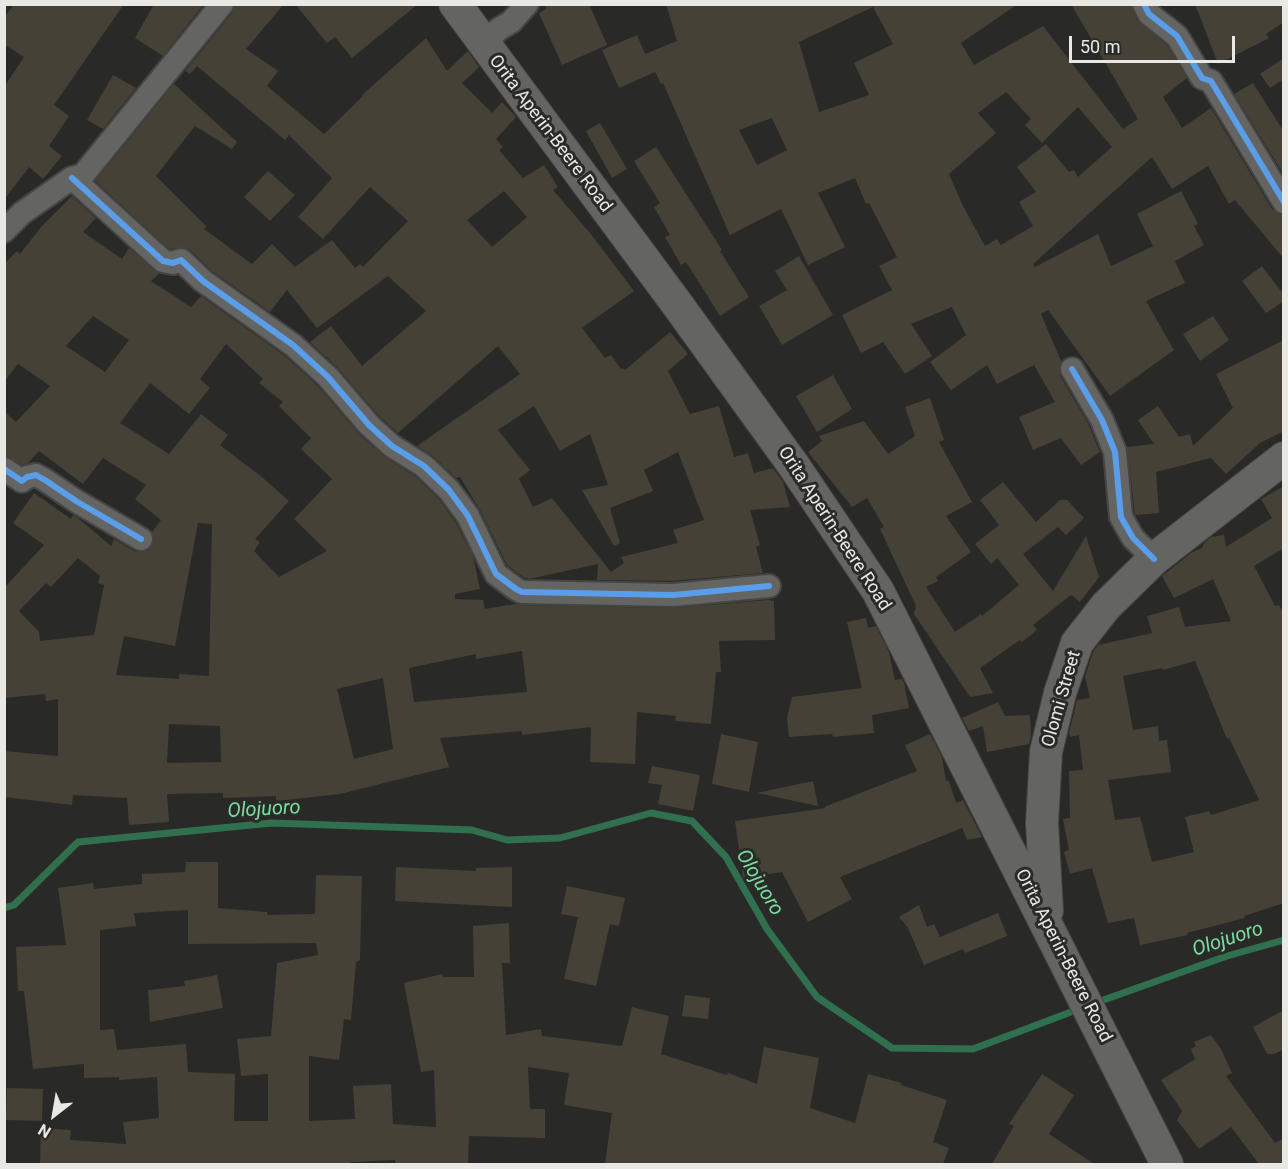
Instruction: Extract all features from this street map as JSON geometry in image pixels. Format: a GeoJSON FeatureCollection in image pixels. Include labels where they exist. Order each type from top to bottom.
{"type":"FeatureCollection","features":[{"type":"Feature","properties":{"kind":"main road","name":"Orita Aperin-Beere Road"},"geometry":{"type":"LineString","coordinates":[[455,4],[787,456],[878,591],[1167,1164]]}},
{"type":"Feature","properties":{"kind":"main road","name":"Olomi Street"},"geometry":{"type":"LineString","coordinates":[[1047,924],[1042,822],[1046,752],[1060,693],[1077,643],[1106,606],[1154,559],[1284,458]]}},
{"type":"Feature","properties":{"kind":"street"},"geometry":{"type":"LineString","coordinates":[[4,231],[22,213],[72,178],[82,175],[222,4]]}},
{"type":"Feature","properties":{"kind":"street"},"geometry":{"type":"LineString","coordinates":[[484,44],[527,4]]}},
{"type":"Feature","properties":{"kind":"street"},"geometry":{"type":"LineString","coordinates":[[1143,4],[1149,15],[1177,36],[1202,78],[1211,81],[1284,202]]}},
{"type":"Feature","properties":{"kind":"street"},"geometry":{"type":"LineString","coordinates":[[72,178],[163,261],[173,263],[181,260],[203,281],[293,345],[328,377],[377,432],[392,446],[424,466],[449,490],[468,516],[496,574],[516,589],[522,592],[674,595],[769,586]]}},
{"type":"Feature","properties":{"kind":"street"},"geometry":{"type":"LineString","coordinates":[[1072,369],[1102,420],[1116,452],[1121,517],[1133,538],[1154,559]]}},
{"type":"Feature","properties":{"kind":"street"},"geometry":{"type":"LineString","coordinates":[[4,469],[22,481],[36,475],[141,539]]}},
{"type":"Feature","properties":{"kind":"building"},"geometry":{"type":"Polygon","coordinates":[[[14,4],[124,4],[54,105],[69,116],[49,146],[62,156],[43,179],[29,167],[4,200],[4,87],[24,57],[4,44],[4,18],[14,4]]]}},
{"type":"Feature","properties":{"kind":"building"},"geometry":{"type":"Polygon","coordinates":[[[154,4],[204,4],[163,56],[135,38],[154,4]]]}},
{"type":"Feature","properties":{"kind":"building"},"geometry":{"type":"Polygon","coordinates":[[[235,4],[284,4],[246,49],[278,71],[267,86],[324,134],[362,95],[426,38],[447,71],[468,51],[479,67],[462,83],[492,113],[502,102],[516,117],[496,139],[503,147],[499,150],[523,178],[544,165],[558,187],[553,190],[590,233],[634,291],[582,328],[605,358],[611,355],[621,369],[625,370],[670,332],[688,354],[668,371],[690,414],[719,406],[734,457],[748,453],[754,473],[773,468],[783,482],[790,507],[750,510],[760,545],[756,547],[763,573],[672,581],[597,580],[598,564],[529,579],[523,577],[507,565],[480,510],[460,477],[456,478],[433,456],[417,446],[520,374],[498,346],[398,433],[379,416],[338,368],[310,342],[331,326],[362,366],[426,311],[388,276],[317,328],[287,290],[270,312],[212,271],[190,250],[183,247],[169,249],[95,181],[174,84],[237,142],[232,149],[195,126],[156,176],[207,227],[204,229],[252,264],[272,244],[295,267],[332,240],[355,268],[360,264],[363,267],[408,221],[370,187],[323,239],[298,217],[332,178],[289,135],[285,140],[197,66],[190,74],[185,71],[232,13],[235,4]],[[504,191],[467,220],[492,247],[527,217],[504,191]],[[534,406],[498,430],[530,470],[519,479],[533,507],[552,498],[611,572],[624,563],[621,557],[678,543],[673,530],[704,520],[678,452],[644,470],[653,491],[610,508],[620,543],[614,546],[582,490],[608,485],[590,434],[560,451],[534,406]]]}},
{"type":"Feature","properties":{"kind":"building"},"geometry":{"type":"Polygon","coordinates":[[[295,4],[418,4],[352,58],[335,37],[327,43],[295,4]]]}},
{"type":"Feature","properties":{"kind":"building"},"geometry":{"type":"Polygon","coordinates":[[[545,4],[589,4],[607,45],[562,65],[539,13],[546,9],[545,4]]]}},
{"type":"Feature","properties":{"kind":"building"},"geometry":{"type":"Polygon","coordinates":[[[666,4],[1018,4],[961,43],[974,65],[1043,26],[1123,129],[1138,119],[1071,4],[1131,4],[1137,20],[1167,45],[1187,78],[1163,97],[1182,128],[1211,108],[1272,209],[1284,215],[1284,259],[1235,200],[1229,204],[1208,166],[1172,189],[1152,157],[1033,264],[1035,267],[1098,234],[1111,266],[1153,246],[1137,214],[1181,191],[1198,224],[1194,226],[1204,245],[1175,261],[1185,283],[1146,301],[1174,350],[1110,396],[1048,310],[1041,314],[1061,361],[1060,376],[1088,423],[1100,452],[1081,465],[1061,438],[1033,450],[1019,417],[1055,402],[1034,365],[997,384],[987,365],[951,390],[930,362],[966,335],[952,307],[911,324],[932,356],[905,374],[883,342],[861,353],[842,315],[892,290],[879,266],[897,257],[869,203],[866,204],[855,178],[818,193],[845,247],[808,265],[781,209],[730,235],[663,83],[661,84],[655,72],[619,88],[602,50],[637,35],[645,54],[677,41],[666,4]],[[873,7],[799,42],[819,112],[869,95],[854,63],[893,44],[873,7]],[[1006,92],[978,113],[996,133],[949,174],[985,246],[997,239],[1001,245],[1033,226],[1019,202],[1036,192],[1017,167],[1046,144],[1069,172],[1074,170],[1078,177],[1112,147],[1078,107],[1042,143],[1025,125],[1031,119],[1006,92]],[[772,118],[739,130],[757,165],[787,150],[772,118]]]}},
{"type":"Feature","properties":{"kind":"building"},"geometry":{"type":"Polygon","coordinates":[[[1195,4],[1284,4],[1284,22],[1266,34],[1269,38],[1218,64],[1195,4]]]}},
{"type":"Feature","properties":{"kind":"building"},"geometry":{"type":"Polygon","coordinates":[[[1284,58],[1284,79],[1270,88],[1260,74],[1284,58]]]}},
{"type":"Feature","properties":{"kind":"building"},"geometry":{"type":"Polygon","coordinates":[[[113,75],[136,88],[103,129],[87,120],[113,75]]]}},
{"type":"Feature","properties":{"kind":"building"},"geometry":{"type":"Polygon","coordinates":[[[1253,83],[1284,132],[1284,175],[1234,94],[1253,83]]]}},
{"type":"Feature","properties":{"kind":"building"},"geometry":{"type":"Polygon","coordinates":[[[600,123],[627,169],[612,178],[586,131],[600,123]]]}},
{"type":"Feature","properties":{"kind":"building"},"geometry":{"type":"Polygon","coordinates":[[[656,147],[722,250],[720,251],[749,297],[720,316],[686,262],[681,265],[665,237],[670,235],[654,207],[660,203],[634,161],[656,147]]]}},
{"type":"Feature","properties":{"kind":"building"},"geometry":{"type":"Polygon","coordinates":[[[268,171],[295,195],[270,221],[244,197],[268,171]]]}},
{"type":"Feature","properties":{"kind":"building"},"geometry":{"type":"Polygon","coordinates":[[[72,196],[96,218],[83,232],[122,259],[129,248],[159,274],[151,281],[191,307],[201,296],[285,356],[318,386],[360,435],[385,457],[416,477],[439,499],[456,523],[473,556],[480,589],[455,594],[455,599],[483,600],[485,609],[515,604],[673,608],[769,600],[774,601],[775,640],[719,641],[721,672],[716,672],[711,724],[675,721],[676,716],[637,712],[635,764],[590,762],[591,727],[522,735],[522,731],[440,738],[449,767],[340,794],[276,801],[276,796],[223,798],[223,793],[167,794],[169,822],[129,825],[127,798],[73,795],[72,805],[4,797],[4,751],[58,756],[58,699],[46,701],[45,694],[4,698],[4,588],[44,545],[13,523],[34,493],[71,519],[73,515],[78,518],[111,546],[114,539],[134,551],[142,552],[152,546],[154,540],[152,532],[161,520],[135,499],[146,485],[103,458],[83,484],[39,451],[28,463],[22,465],[4,456],[4,411],[16,422],[50,386],[18,364],[4,382],[4,264],[17,251],[20,254],[41,227],[72,196]],[[93,316],[66,346],[105,372],[129,340],[93,316]],[[226,344],[200,379],[210,388],[189,414],[150,383],[120,423],[169,454],[201,414],[228,435],[220,445],[289,501],[255,539],[260,542],[254,551],[279,577],[327,551],[294,519],[332,479],[301,449],[311,438],[279,406],[283,402],[259,383],[263,379],[226,344]],[[198,523],[175,646],[124,636],[116,675],[179,679],[179,674],[209,676],[212,524],[198,523]],[[78,558],[51,587],[46,583],[19,611],[39,632],[40,641],[94,635],[104,585],[98,583],[100,576],[78,558]],[[522,651],[476,659],[476,654],[409,668],[414,702],[527,692],[522,651]],[[383,678],[337,689],[354,759],[393,749],[383,678]],[[169,724],[167,763],[221,762],[220,726],[169,724]]]}},
{"type":"Feature","properties":{"kind":"building"},"geometry":{"type":"Polygon","coordinates":[[[799,256],[833,315],[782,345],[759,306],[787,290],[775,271],[799,256]]]}},
{"type":"Feature","properties":{"kind":"building"},"geometry":{"type":"Polygon","coordinates":[[[1262,266],[1284,295],[1284,301],[1266,313],[1242,281],[1262,266]]]}},
{"type":"Feature","properties":{"kind":"building"},"geometry":{"type":"Polygon","coordinates":[[[1213,316],[1229,340],[1200,361],[1183,334],[1213,316]]]}},
{"type":"Feature","properties":{"kind":"building"},"geometry":{"type":"Polygon","coordinates":[[[1284,340],[1284,431],[1260,443],[1226,474],[1211,458],[1156,472],[1159,513],[1135,515],[1127,447],[1154,444],[1138,420],[1158,406],[1179,437],[1190,434],[1193,446],[1233,408],[1216,374],[1284,340]]]}},
{"type":"Feature","properties":{"kind":"building"},"geometry":{"type":"Polygon","coordinates":[[[833,375],[852,409],[817,432],[796,396],[833,375]]]}},
{"type":"Feature","properties":{"kind":"building"},"geometry":{"type":"Polygon","coordinates":[[[930,398],[944,440],[939,442],[972,502],[946,516],[971,552],[936,577],[938,581],[926,587],[955,632],[981,614],[982,616],[1019,585],[997,558],[991,564],[975,544],[999,525],[980,500],[1003,482],[1036,522],[1060,500],[1067,500],[1084,518],[1066,535],[1058,527],[1023,554],[1053,591],[1086,536],[1099,577],[1080,602],[1071,595],[1033,625],[1037,630],[980,668],[993,693],[970,697],[914,614],[916,606],[880,529],[884,527],[867,498],[852,507],[808,452],[822,441],[819,436],[864,421],[888,454],[915,436],[905,407],[930,398]]]}},
{"type":"Feature","properties":{"kind":"building"},"geometry":{"type":"Polygon","coordinates":[[[1284,486],[1284,548],[1254,566],[1275,606],[1279,605],[1284,614],[1284,903],[1244,916],[1245,918],[1187,933],[1188,935],[1140,945],[1134,918],[1108,923],[1092,868],[1070,874],[1064,852],[1069,850],[1063,819],[1070,818],[1069,771],[1083,770],[1079,735],[1070,737],[1069,733],[1077,700],[1090,698],[1085,676],[1093,652],[1098,645],[1152,633],[1147,616],[1179,607],[1185,627],[1231,621],[1213,579],[1174,598],[1162,576],[1191,553],[1203,547],[1203,544],[1211,537],[1224,535],[1226,547],[1272,518],[1261,499],[1284,486]],[[1195,661],[1163,670],[1162,668],[1123,676],[1133,730],[1158,726],[1159,741],[1167,740],[1171,772],[1108,780],[1115,820],[1140,817],[1152,862],[1194,852],[1185,817],[1209,811],[1211,815],[1259,800],[1229,738],[1227,739],[1195,661]]]}},
{"type":"Feature","properties":{"kind":"building"},"geometry":{"type":"Polygon","coordinates":[[[866,618],[868,628],[876,626],[889,652],[895,680],[902,679],[904,682],[909,708],[872,715],[874,733],[833,737],[832,734],[789,737],[787,718],[792,697],[862,688],[847,622],[866,618]]]}},
{"type":"Feature","properties":{"kind":"building"},"geometry":{"type":"Polygon","coordinates":[[[998,702],[1005,716],[1030,715],[1029,744],[987,752],[983,726],[969,731],[962,718],[998,702]]]}},
{"type":"Feature","properties":{"kind":"building"},"geometry":{"type":"Polygon","coordinates":[[[721,734],[758,742],[749,792],[712,784],[721,734]]]}},
{"type":"Feature","properties":{"kind":"building"},"geometry":{"type":"Polygon","coordinates":[[[930,734],[942,757],[946,781],[949,781],[956,803],[963,800],[982,837],[967,840],[962,828],[840,877],[852,899],[808,922],[782,872],[743,878],[735,821],[826,808],[824,807],[917,771],[905,745],[930,734]]]}},
{"type":"Feature","properties":{"kind":"building"},"geometry":{"type":"Polygon","coordinates":[[[652,766],[700,775],[693,811],[658,804],[662,785],[648,783],[652,766]]]}},
{"type":"Feature","properties":{"kind":"building"},"geometry":{"type":"Polygon","coordinates":[[[813,781],[818,806],[757,793],[813,781]]]}},
{"type":"Feature","properties":{"kind":"building"},"geometry":{"type":"Polygon","coordinates":[[[186,862],[218,862],[218,908],[267,912],[267,915],[315,914],[316,875],[362,876],[360,960],[356,962],[351,1020],[344,1019],[339,1060],[309,1056],[309,1121],[355,1119],[353,1086],[391,1084],[393,1124],[436,1127],[434,1070],[421,1072],[404,983],[442,974],[443,977],[474,977],[473,926],[509,923],[510,963],[502,963],[506,1035],[541,1029],[542,1036],[622,1046],[632,1007],[669,1016],[661,1054],[727,1075],[728,1073],[757,1084],[764,1047],[819,1058],[810,1108],[855,1123],[868,1074],[902,1083],[901,1085],[947,1100],[933,1142],[949,1148],[943,1164],[605,1164],[612,1113],[564,1105],[569,1073],[528,1067],[530,1109],[545,1109],[545,1138],[469,1136],[468,1164],[395,1164],[395,1160],[351,1162],[351,1164],[40,1164],[41,1128],[71,1130],[70,1140],[126,1144],[123,1122],[159,1118],[157,1077],[119,1080],[119,1077],[84,1078],[84,1064],[33,1069],[24,991],[18,991],[16,947],[66,945],[58,888],[93,883],[94,889],[142,884],[142,874],[185,872],[186,862]],[[188,910],[134,913],[136,926],[100,930],[100,1030],[114,1029],[117,1050],[186,1044],[188,1072],[235,1074],[234,1121],[268,1121],[268,1074],[241,1076],[237,1039],[271,1036],[277,963],[318,955],[316,943],[188,944],[188,910]]]}},
{"type":"Feature","properties":{"kind":"building"},"geometry":{"type":"Polygon","coordinates":[[[396,867],[476,871],[476,868],[512,867],[512,907],[395,901],[396,867]]]}},
{"type":"Feature","properties":{"kind":"building"},"geometry":{"type":"Polygon","coordinates":[[[567,886],[625,898],[619,926],[610,924],[596,986],[564,979],[578,917],[561,914],[567,886]]]}},
{"type":"Feature","properties":{"kind":"building"},"geometry":{"type":"Polygon","coordinates":[[[919,905],[927,927],[934,924],[940,937],[998,913],[1007,936],[965,953],[963,949],[924,965],[908,928],[899,917],[919,905]]]}},
{"type":"Feature","properties":{"kind":"building"},"geometry":{"type":"Polygon","coordinates":[[[217,975],[223,1008],[150,1022],[148,990],[185,986],[184,981],[217,975]]]}},
{"type":"Feature","properties":{"kind":"building"},"geometry":{"type":"Polygon","coordinates":[[[685,995],[710,998],[708,1019],[682,1016],[685,995]]]}},
{"type":"Feature","properties":{"kind":"building"},"geometry":{"type":"Polygon","coordinates":[[[1284,1010],[1284,1049],[1274,1054],[1267,1054],[1253,1027],[1284,1010]]]}},
{"type":"Feature","properties":{"kind":"building"},"geometry":{"type":"Polygon","coordinates":[[[1211,1035],[1221,1049],[1232,1073],[1226,1076],[1275,1143],[1284,1138],[1284,1164],[1259,1164],[1231,1127],[1199,1149],[1177,1120],[1182,1111],[1161,1080],[1195,1059],[1191,1049],[1196,1046],[1194,1042],[1211,1035]]]}},
{"type":"Feature","properties":{"kind":"building"},"geometry":{"type":"Polygon","coordinates":[[[1042,1074],[1074,1095],[1049,1134],[1094,1164],[992,1164],[1014,1126],[1009,1124],[1042,1074]]]}},
{"type":"Feature","properties":{"kind":"building"},"geometry":{"type":"Polygon","coordinates":[[[7,1088],[43,1089],[42,1121],[6,1120],[7,1088]]]}},
{"type":"Feature","properties":{"kind":"waterway","name":"Olojuoro"},"geometry":{"type":"LineString","coordinates":[[4,908],[14,905],[78,842],[272,823],[472,830],[507,840],[560,838],[651,813],[692,821],[726,857],[767,929],[817,997],[892,1048],[973,1049],[1079,1009]]}},
{"type":"Feature","properties":{"kind":"waterway","name":"Olojuoro"},"geometry":{"type":"LineString","coordinates":[[1095,1003],[1227,956],[1284,940]]}},
{"type":"Feature","properties":{"kind":"cycle path"},"geometry":{"type":"LineString","coordinates":[[1144,4],[1149,14],[1177,36],[1202,78],[1211,81],[1284,202]]}},
{"type":"Feature","properties":{"kind":"cycle path"},"geometry":{"type":"LineString","coordinates":[[72,178],[163,261],[173,263],[181,260],[203,281],[293,345],[328,377],[369,425],[392,446],[424,466],[449,490],[468,516],[496,574],[516,589],[522,592],[673,595],[769,586]]}},
{"type":"Feature","properties":{"kind":"cycle path"},"geometry":{"type":"LineString","coordinates":[[1072,369],[1102,420],[1115,452],[1121,517],[1133,538],[1154,559]]}},
{"type":"Feature","properties":{"kind":"cycle path"},"geometry":{"type":"LineString","coordinates":[[4,469],[22,481],[36,475],[141,539]]}}]}
